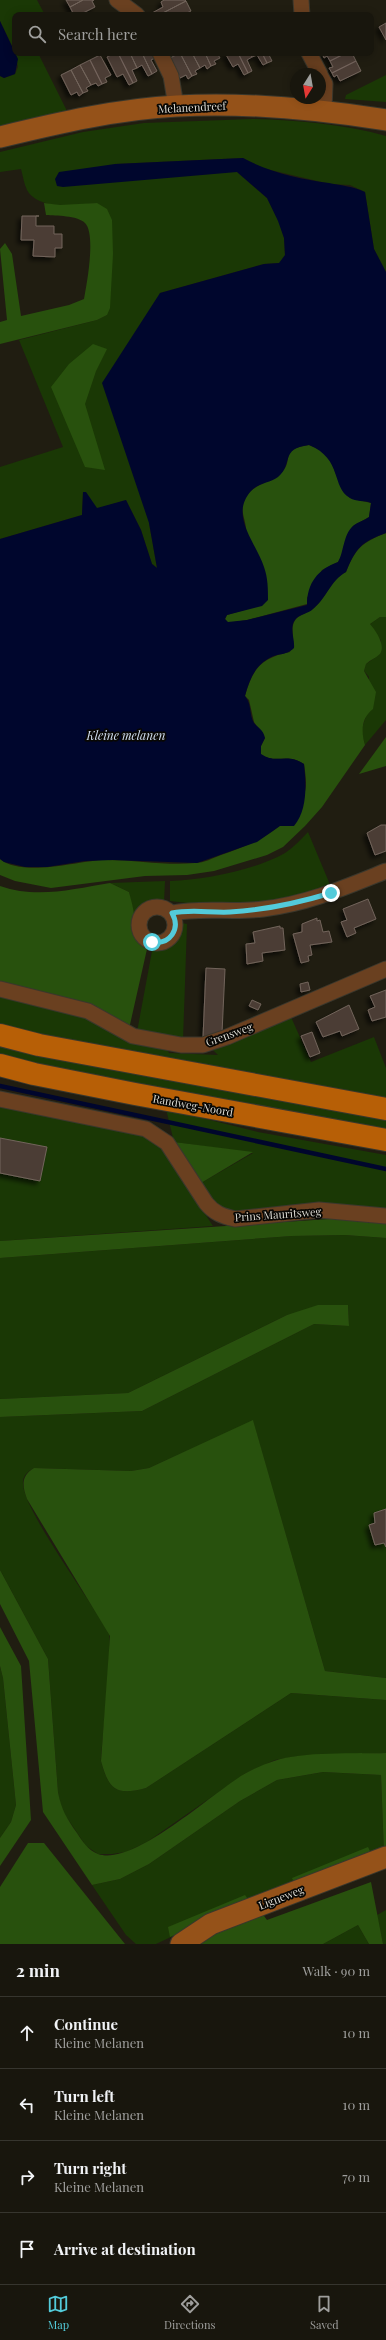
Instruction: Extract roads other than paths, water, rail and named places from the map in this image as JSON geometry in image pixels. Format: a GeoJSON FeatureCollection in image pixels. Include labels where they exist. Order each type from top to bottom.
{"type":"FeatureCollection","features":[{"type":"Feature","properties":{"kind":"main road"},"geometry":{"type":"LineString","coordinates":[[0,1035],[39,1045],[386,1109]]}},
{"type":"Feature","properties":{"kind":"main road","name":"Randweg-Noord"},"geometry":{"type":"LineString","coordinates":[[0,1065],[34,1074],[119,1091],[386,1140]]}},
{"type":"Feature","properties":{"kind":"street"},"geometry":{"type":"LineString","coordinates":[[117,0],[133,12]]}},
{"type":"Feature","properties":{"kind":"street"},"geometry":{"type":"LineString","coordinates":[[301,0],[302,12]]}},
{"type":"Feature","properties":{"kind":"street"},"geometry":{"type":"LineString","coordinates":[[161,56],[171,76],[176,106]]}},
{"type":"Feature","properties":{"kind":"street"},"geometry":{"type":"LineString","coordinates":[[311,56],[317,68]]}},
{"type":"Feature","properties":{"kind":"street"},"geometry":{"type":"LineString","coordinates":[[324,104],[324,110]]}},
{"type":"Feature","properties":{"kind":"street","name":"Melanendreef"},"geometry":{"type":"LineString","coordinates":[[0,137],[92,117],[176,106],[250,105],[324,110],[386,120]]}},
{"type":"Feature","properties":{"kind":"street"},"geometry":{"type":"LineString","coordinates":[[172,913],[187,910],[229,912],[283,906],[331,893],[386,871]]}},
{"type":"Feature","properties":{"kind":"street","name":"Grensweg"},"geometry":{"type":"LineString","coordinates":[[0,989],[88,1011],[132,1036],[181,1045],[203,1045],[228,1037],[386,969]]}},
{"type":"Feature","properties":{"kind":"street","name":"Prins Mauritsweg"},"geometry":{"type":"LineString","coordinates":[[0,1099],[146,1128],[167,1143],[206,1203],[213,1212],[222,1217],[235,1219],[319,1210],[386,1216]]}},
{"type":"Feature","properties":{"kind":"street","name":"Ligneweg"},"geometry":{"type":"LineString","coordinates":[[181,1944],[211,1924],[386,1857]]}},
{"type":"Feature","properties":{"kind":"water"},"geometry":{"type":"Polygon","coordinates":[[[0,21],[12,46],[12,56],[17,56],[18,59],[15,74],[4,78],[0,76],[0,21]]]}},
{"type":"Feature","properties":{"kind":"water","name":"Kleine melanen"},"geometry":{"type":"Polygon","coordinates":[[[243,158],[263,167],[285,174],[352,187],[365,192],[374,249],[386,272],[386,533],[365,543],[356,551],[346,572],[336,580],[318,605],[311,611],[301,615],[293,623],[292,630],[294,648],[284,654],[277,655],[264,661],[255,671],[247,689],[245,696],[249,702],[252,720],[262,731],[265,738],[261,746],[261,754],[272,759],[287,758],[304,764],[304,804],[299,819],[294,826],[280,826],[257,842],[197,863],[113,860],[85,861],[47,867],[25,867],[4,862],[0,859],[0,539],[82,515],[83,492],[86,492],[97,508],[126,500],[141,530],[152,564],[157,568],[149,523],[102,383],[160,293],[264,264],[279,263],[285,255],[284,238],[267,198],[237,172],[63,187],[57,186],[55,179],[59,172],[115,164],[243,158]],[[309,445],[294,450],[290,453],[283,472],[271,481],[254,488],[245,500],[243,519],[265,571],[268,584],[268,600],[262,606],[227,615],[225,619],[228,622],[247,620],[307,605],[309,590],[315,578],[319,573],[338,562],[347,534],[355,525],[369,517],[371,503],[357,501],[344,493],[340,487],[332,465],[320,451],[309,445]]]}},
{"type":"Feature","properties":{"kind":"waterway"},"geometry":{"type":"LineString","coordinates":[[0,1086],[386,1169]]}}]}
